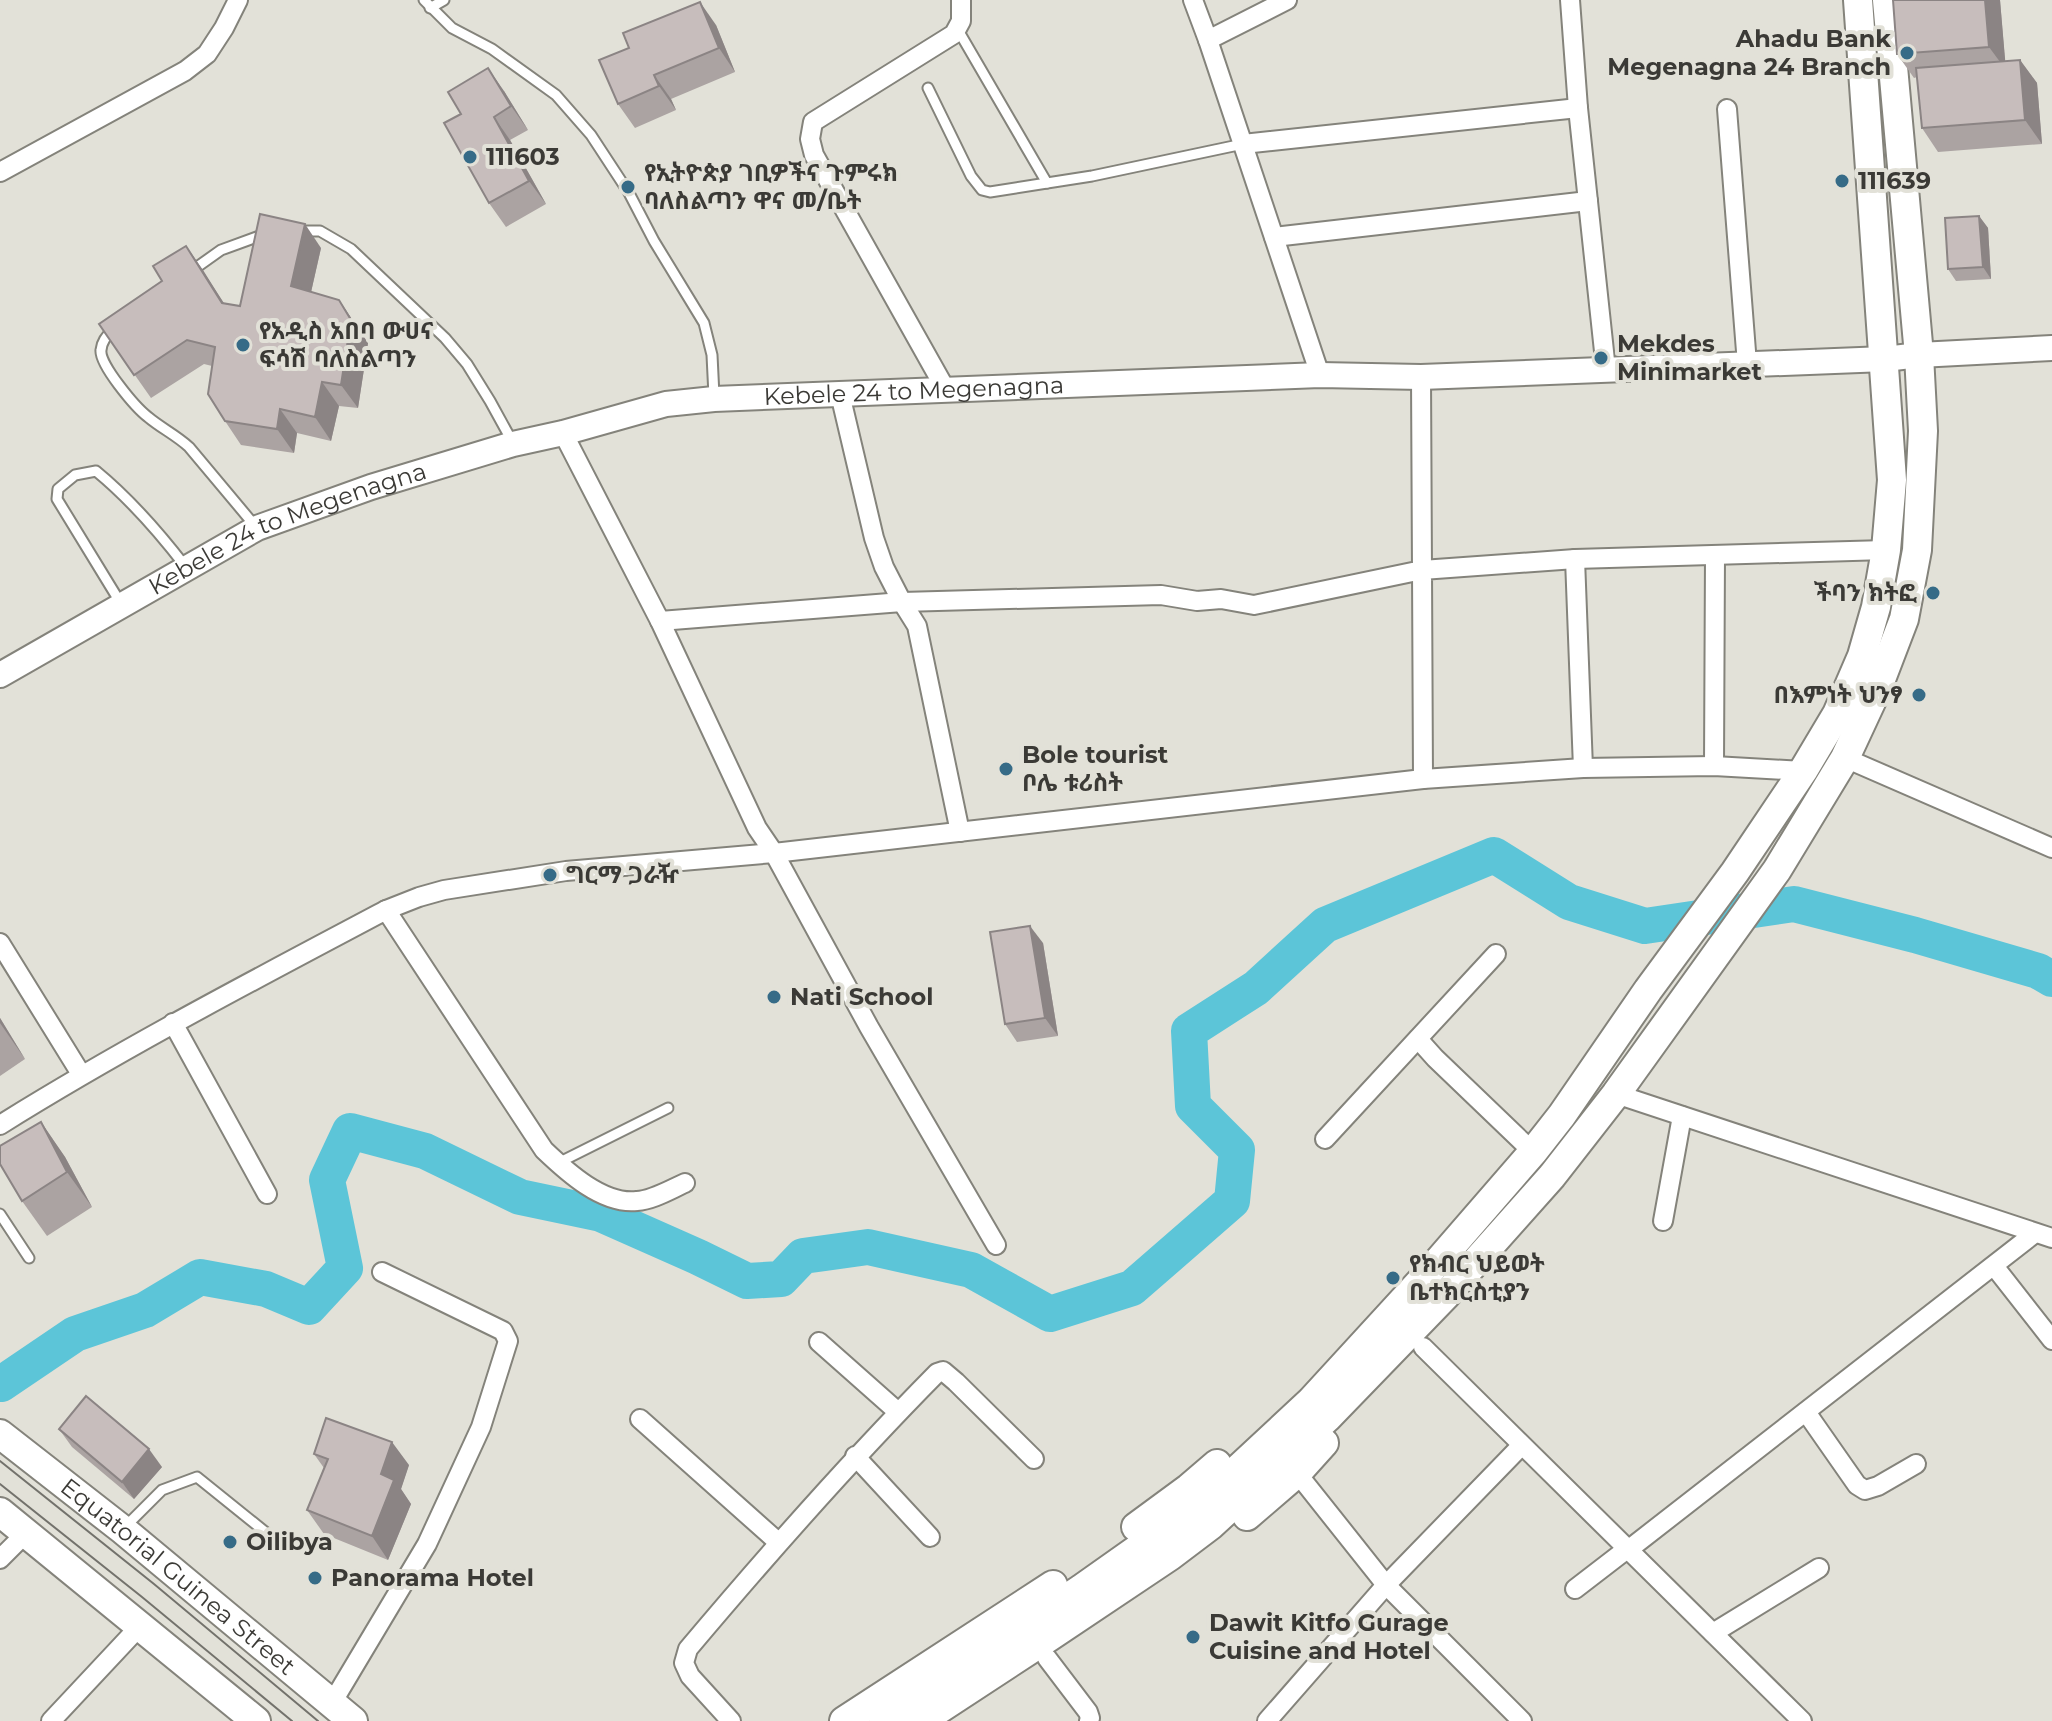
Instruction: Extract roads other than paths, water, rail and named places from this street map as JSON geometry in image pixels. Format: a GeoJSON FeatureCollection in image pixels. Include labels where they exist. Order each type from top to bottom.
{"type":"FeatureCollection","features":[{"type":"Feature","properties":{"kind":"main road"},"geometry":{"type":"LineString","coordinates":[[921,1721],[1170,1556],[1422,1280],[1533,1152],[1595,1069],[1648,990],[1735,872],[1837,714],[1862,656],[1876,607],[1886,550],[1892,480],[1858,0]]}},
{"type":"Feature","properties":{"kind":"main road"},"geometry":{"type":"LineString","coordinates":[[884,1721],[1081,1589],[1204,1516],[1327,1418],[1446,1295],[1552,1176],[1616,1094],[1777,870],[1845,758],[1878,687],[1904,619],[1917,550],[1923,431],[1919,355],[1887,0]]}},
{"type":"Feature","properties":{"kind":"main road"},"geometry":{"type":"LineString","coordinates":[[1919,355],[2052,348]]}},
{"type":"Feature","properties":{"kind":"main road","name":"Kebele 24 to Megenagna"},"geometry":{"type":"LineString","coordinates":[[0,675],[257,528],[371,487],[513,444],[666,404],[714,399],[1320,375],[1421,377],[1885,359],[1919,355]]}},
{"type":"Feature","properties":{"kind":"main road"},"geometry":{"type":"LineString","coordinates":[[1689,934],[1718,953]]}},
{"type":"Feature","properties":{"kind":"main road"},"geometry":{"type":"LineString","coordinates":[[844,1721],[1089,1561],[1189,1488],[1266,1421],[1372,1310],[1402,1289],[1422,1280]]}},
{"type":"Feature","properties":{"kind":"main road"},"geometry":{"type":"LineString","coordinates":[[946,1721],[1047,1658],[1210,1548],[1297,1473],[1423,1347],[1446,1295]]}},
{"type":"Feature","properties":{"kind":"main road","name":"Equatorial Guinea Street"},"geometry":{"type":"LineString","coordinates":[[0,1434],[123,1530],[342,1712]]}},
{"type":"Feature","properties":{"kind":"main road"},"geometry":{"type":"LineString","coordinates":[[0,1512],[256,1721]]}},
{"type":"Feature","properties":{"kind":"street"},"geometry":{"type":"LineString","coordinates":[[0,172],[185,71],[207,54],[238,0]]}},
{"type":"Feature","properties":{"kind":"street"},"geometry":{"type":"LineString","coordinates":[[946,390],[814,155],[810,139],[813,122],[954,34],[961,21],[961,0]]}},
{"type":"Feature","properties":{"kind":"street"},"geometry":{"type":"LineString","coordinates":[[1193,0],[1320,375]]}},
{"type":"Feature","properties":{"kind":"street"},"geometry":{"type":"LineString","coordinates":[[1208,40],[1287,0]]}},
{"type":"Feature","properties":{"kind":"street"},"geometry":{"type":"LineString","coordinates":[[1570,0],[1578,108],[1606,370]]}},
{"type":"Feature","properties":{"kind":"street"},"geometry":{"type":"LineString","coordinates":[[1243,144],[1578,108]]}},
{"type":"Feature","properties":{"kind":"street"},"geometry":{"type":"LineString","coordinates":[[1727,109],[1747,364]]}},
{"type":"Feature","properties":{"kind":"street"},"geometry":{"type":"LineString","coordinates":[[1274,237],[1588,201]]}},
{"type":"Feature","properties":{"kind":"street"},"geometry":{"type":"LineString","coordinates":[[1421,377],[1423,779]]}},
{"type":"Feature","properties":{"kind":"street"},"geometry":{"type":"LineString","coordinates":[[840,394],[874,538],[884,567],[917,626],[960,832]]}},
{"type":"Feature","properties":{"kind":"street"},"geometry":{"type":"LineString","coordinates":[[563,433],[660,621],[757,828],[996,1245]]}},
{"type":"Feature","properties":{"kind":"street"},"geometry":{"type":"LineString","coordinates":[[660,621],[902,602],[1161,595],[1197,601],[1221,599],[1254,605],[1422,570],[1575,559],[1886,550]]}},
{"type":"Feature","properties":{"kind":"street"},"geometry":{"type":"LineString","coordinates":[[1714,766],[1715,555]]}},
{"type":"Feature","properties":{"kind":"street"},"geometry":{"type":"LineString","coordinates":[[1575,559],[1583,768]]}},
{"type":"Feature","properties":{"kind":"street"},"geometry":{"type":"LineString","coordinates":[[1845,758],[2052,848]]}},
{"type":"Feature","properties":{"kind":"street"},"geometry":{"type":"LineString","coordinates":[[0,1125],[81,1074],[386,910],[444,890],[566,871],[774,853],[1423,779],[1583,768],[1714,766],[1803,771]]}},
{"type":"Feature","properties":{"kind":"street"},"geometry":{"type":"LineString","coordinates":[[386,910],[544,1150],[558,1163],[595,1190],[623,1201],[640,1202],[685,1183]]}},
{"type":"Feature","properties":{"kind":"street"},"geometry":{"type":"LineString","coordinates":[[0,943],[81,1074]]}},
{"type":"Feature","properties":{"kind":"street"},"geometry":{"type":"LineString","coordinates":[[1325,1139],[1496,954]]}},
{"type":"Feature","properties":{"kind":"street"},"geometry":{"type":"LineString","coordinates":[[173,1023],[267,1194]]}},
{"type":"Feature","properties":{"kind":"street"},"geometry":{"type":"LineString","coordinates":[[1418,1039],[1533,1152]]}},
{"type":"Feature","properties":{"kind":"street"},"geometry":{"type":"LineString","coordinates":[[1616,1094],[2044,1235]]}},
{"type":"Feature","properties":{"kind":"street"},"geometry":{"type":"LineString","coordinates":[[1663,1221],[1682,1116]]}},
{"type":"Feature","properties":{"kind":"street"},"geometry":{"type":"LineString","coordinates":[[1575,1589],[1994,1266],[2044,1235]]}},
{"type":"Feature","properties":{"kind":"street"},"geometry":{"type":"LineString","coordinates":[[1994,1266],[2052,1340]]}},
{"type":"Feature","properties":{"kind":"street"},"geometry":{"type":"LineString","coordinates":[[342,1712],[427,1544],[481,1427],[508,1341],[503,1331],[382,1272]]}},
{"type":"Feature","properties":{"kind":"street"},"geometry":{"type":"LineString","coordinates":[[819,1342],[898,1412]]}},
{"type":"Feature","properties":{"kind":"street"},"geometry":{"type":"LineString","coordinates":[[1423,1347],[1802,1721]]}},
{"type":"Feature","properties":{"kind":"street"},"geometry":{"type":"LineString","coordinates":[[731,1721],[690,1676],[684,1663],[688,1649],[855,1456],[937,1373],[943,1371],[956,1382],[1034,1459]]}},
{"type":"Feature","properties":{"kind":"street"},"geometry":{"type":"LineString","coordinates":[[1806,1412],[1857,1485],[1865,1490],[1916,1464]]}},
{"type":"Feature","properties":{"kind":"street"},"geometry":{"type":"LineString","coordinates":[[640,1419],[778,1542]]}},
{"type":"Feature","properties":{"kind":"street"},"geometry":{"type":"LineString","coordinates":[[1267,1721],[1386,1585],[1521,1446]]}},
{"type":"Feature","properties":{"kind":"street"},"geometry":{"type":"LineString","coordinates":[[855,1456],[930,1537]]}},
{"type":"Feature","properties":{"kind":"street"},"geometry":{"type":"LineString","coordinates":[[1297,1473],[1386,1585],[1522,1721]]}},
{"type":"Feature","properties":{"kind":"street"},"geometry":{"type":"LineString","coordinates":[[0,1559],[26,1533]]}},
{"type":"Feature","properties":{"kind":"street"},"geometry":{"type":"LineString","coordinates":[[1713,1633],[1819,1568]]}},
{"type":"Feature","properties":{"kind":"street"},"geometry":{"type":"LineString","coordinates":[[51,1721],[139,1627]]}},
{"type":"Feature","properties":{"kind":"street"},"geometry":{"type":"LineString","coordinates":[[1047,1658],[1088,1712],[1089,1721]]}},
{"type":"Feature","properties":{"kind":"lane"},"geometry":{"type":"LineString","coordinates":[[427,4],[444,0]]}},
{"type":"Feature","properties":{"kind":"lane"},"geometry":{"type":"LineString","coordinates":[[427,4],[452,28],[492,49],[556,95],[591,135],[629,193],[704,323],[712,355],[714,399]]}},
{"type":"Feature","properties":{"kind":"lane"},"geometry":{"type":"LineString","coordinates":[[957,29],[1047,183]]}},
{"type":"Feature","properties":{"kind":"lane"},"geometry":{"type":"LineString","coordinates":[[928,88],[971,176],[982,190],[990,192],[1092,176],[1243,144]]}},
{"type":"Feature","properties":{"kind":"lane"},"geometry":{"type":"LineString","coordinates":[[185,275],[221,250],[272,231]]}},
{"type":"Feature","properties":{"kind":"lane"},"geometry":{"type":"LineString","coordinates":[[284,231],[320,231],[351,249],[445,338],[467,364],[513,444]]}},
{"type":"Feature","properties":{"kind":"lane"},"geometry":{"type":"LineString","coordinates":[[118,324],[103,340],[100,353],[105,364],[136,406],[189,447],[257,528]]}},
{"type":"Feature","properties":{"kind":"lane"},"geometry":{"type":"LineString","coordinates":[[122,605],[57,499],[58,489],[75,475],[96,471],[155,527],[187,568]]}},
{"type":"Feature","properties":{"kind":"lane"},"geometry":{"type":"LineString","coordinates":[[558,1163],[668,1108]]}},
{"type":"Feature","properties":{"kind":"lane"},"geometry":{"type":"LineString","coordinates":[[0,1214],[29,1258]]}},
{"type":"Feature","properties":{"kind":"lane"},"geometry":{"type":"LineString","coordinates":[[123,1530],[162,1490],[197,1477],[274,1539]]}},
{"type":"Feature","properties":{"kind":"waterway"},"geometry":{"type":"LineString","coordinates":[[1,1384],[75,1334],[145,1310],[200,1277],[266,1289],[309,1307],[345,1268],[327,1180],[350,1131],[425,1151],[520,1197],[601,1214],[747,1281],[781,1279],[803,1256],[868,1247],[971,1270],[1050,1314],[1132,1288],[1232,1201],[1237,1150],[1193,1106],[1189,1031],[1256,988],[1325,925],[1494,855],[1569,902],[1645,926],[1794,904],[1915,935],[2038,971],[2052,979]]}},
{"type":"Feature","properties":{"kind":"tram line"},"geometry":{"type":"LineString","coordinates":[[0,1461],[318,1721]]}},
{"type":"Feature","properties":{"kind":"tram line"},"geometry":{"type":"LineString","coordinates":[[0,1484],[292,1721]]}},
{"type":"Feature","properties":{"kind":"place","name":"Ahadu Bank Megenagna 24 Branch"},"geometry":{"type":"Point","coordinates":[1907,53]}},
{"type":"Feature","properties":{"kind":"place","name":"111603"},"geometry":{"type":"Point","coordinates":[470,157]}},
{"type":"Feature","properties":{"kind":"place","name":"111639"},"geometry":{"type":"Point","coordinates":[1842,181]}},
{"type":"Feature","properties":{"kind":"place","name":"የኢትዮጵያ ገቢዎችና ጉምሩክ ባለስልጣን ዋና መ/ቤት"},"geometry":{"type":"Point","coordinates":[628,187]}},
{"type":"Feature","properties":{"kind":"place","name":"የአዲስ አበባ ውሀና ፍሳሽ ባለስልጣን"},"geometry":{"type":"Point","coordinates":[243,345]}},
{"type":"Feature","properties":{"kind":"place","name":"Mekdes Minimarket"},"geometry":{"type":"Point","coordinates":[1601,358]}},
{"type":"Feature","properties":{"kind":"place","name":"ችባን ክትፎ"},"geometry":{"type":"Point","coordinates":[1933,593]}},
{"type":"Feature","properties":{"kind":"place","name":"በእምነት ህንፃ"},"geometry":{"type":"Point","coordinates":[1919,695]}},
{"type":"Feature","properties":{"kind":"place","name":"Bole tourist ቦሌ ቱሪስት"},"geometry":{"type":"Point","coordinates":[1006,769]}},
{"type":"Feature","properties":{"kind":"place","name":"ግርማ ጋራዥ"},"geometry":{"type":"Point","coordinates":[550,875]}},
{"type":"Feature","properties":{"kind":"place","name":"Nati School"},"geometry":{"type":"Point","coordinates":[774,997]}},
{"type":"Feature","properties":{"kind":"place","name":"የክብር ህይወት ቤተክርስቲያን"},"geometry":{"type":"Point","coordinates":[1393,1278]}},
{"type":"Feature","properties":{"kind":"place","name":"Oilibya"},"geometry":{"type":"Point","coordinates":[230,1542]}},
{"type":"Feature","properties":{"kind":"place","name":"Panorama Hotel"},"geometry":{"type":"Point","coordinates":[315,1578]}},
{"type":"Feature","properties":{"kind":"place","name":"Dawit Kitfo Gurage Cuisine and Hotel"},"geometry":{"type":"Point","coordinates":[1193,1637]}}]}
